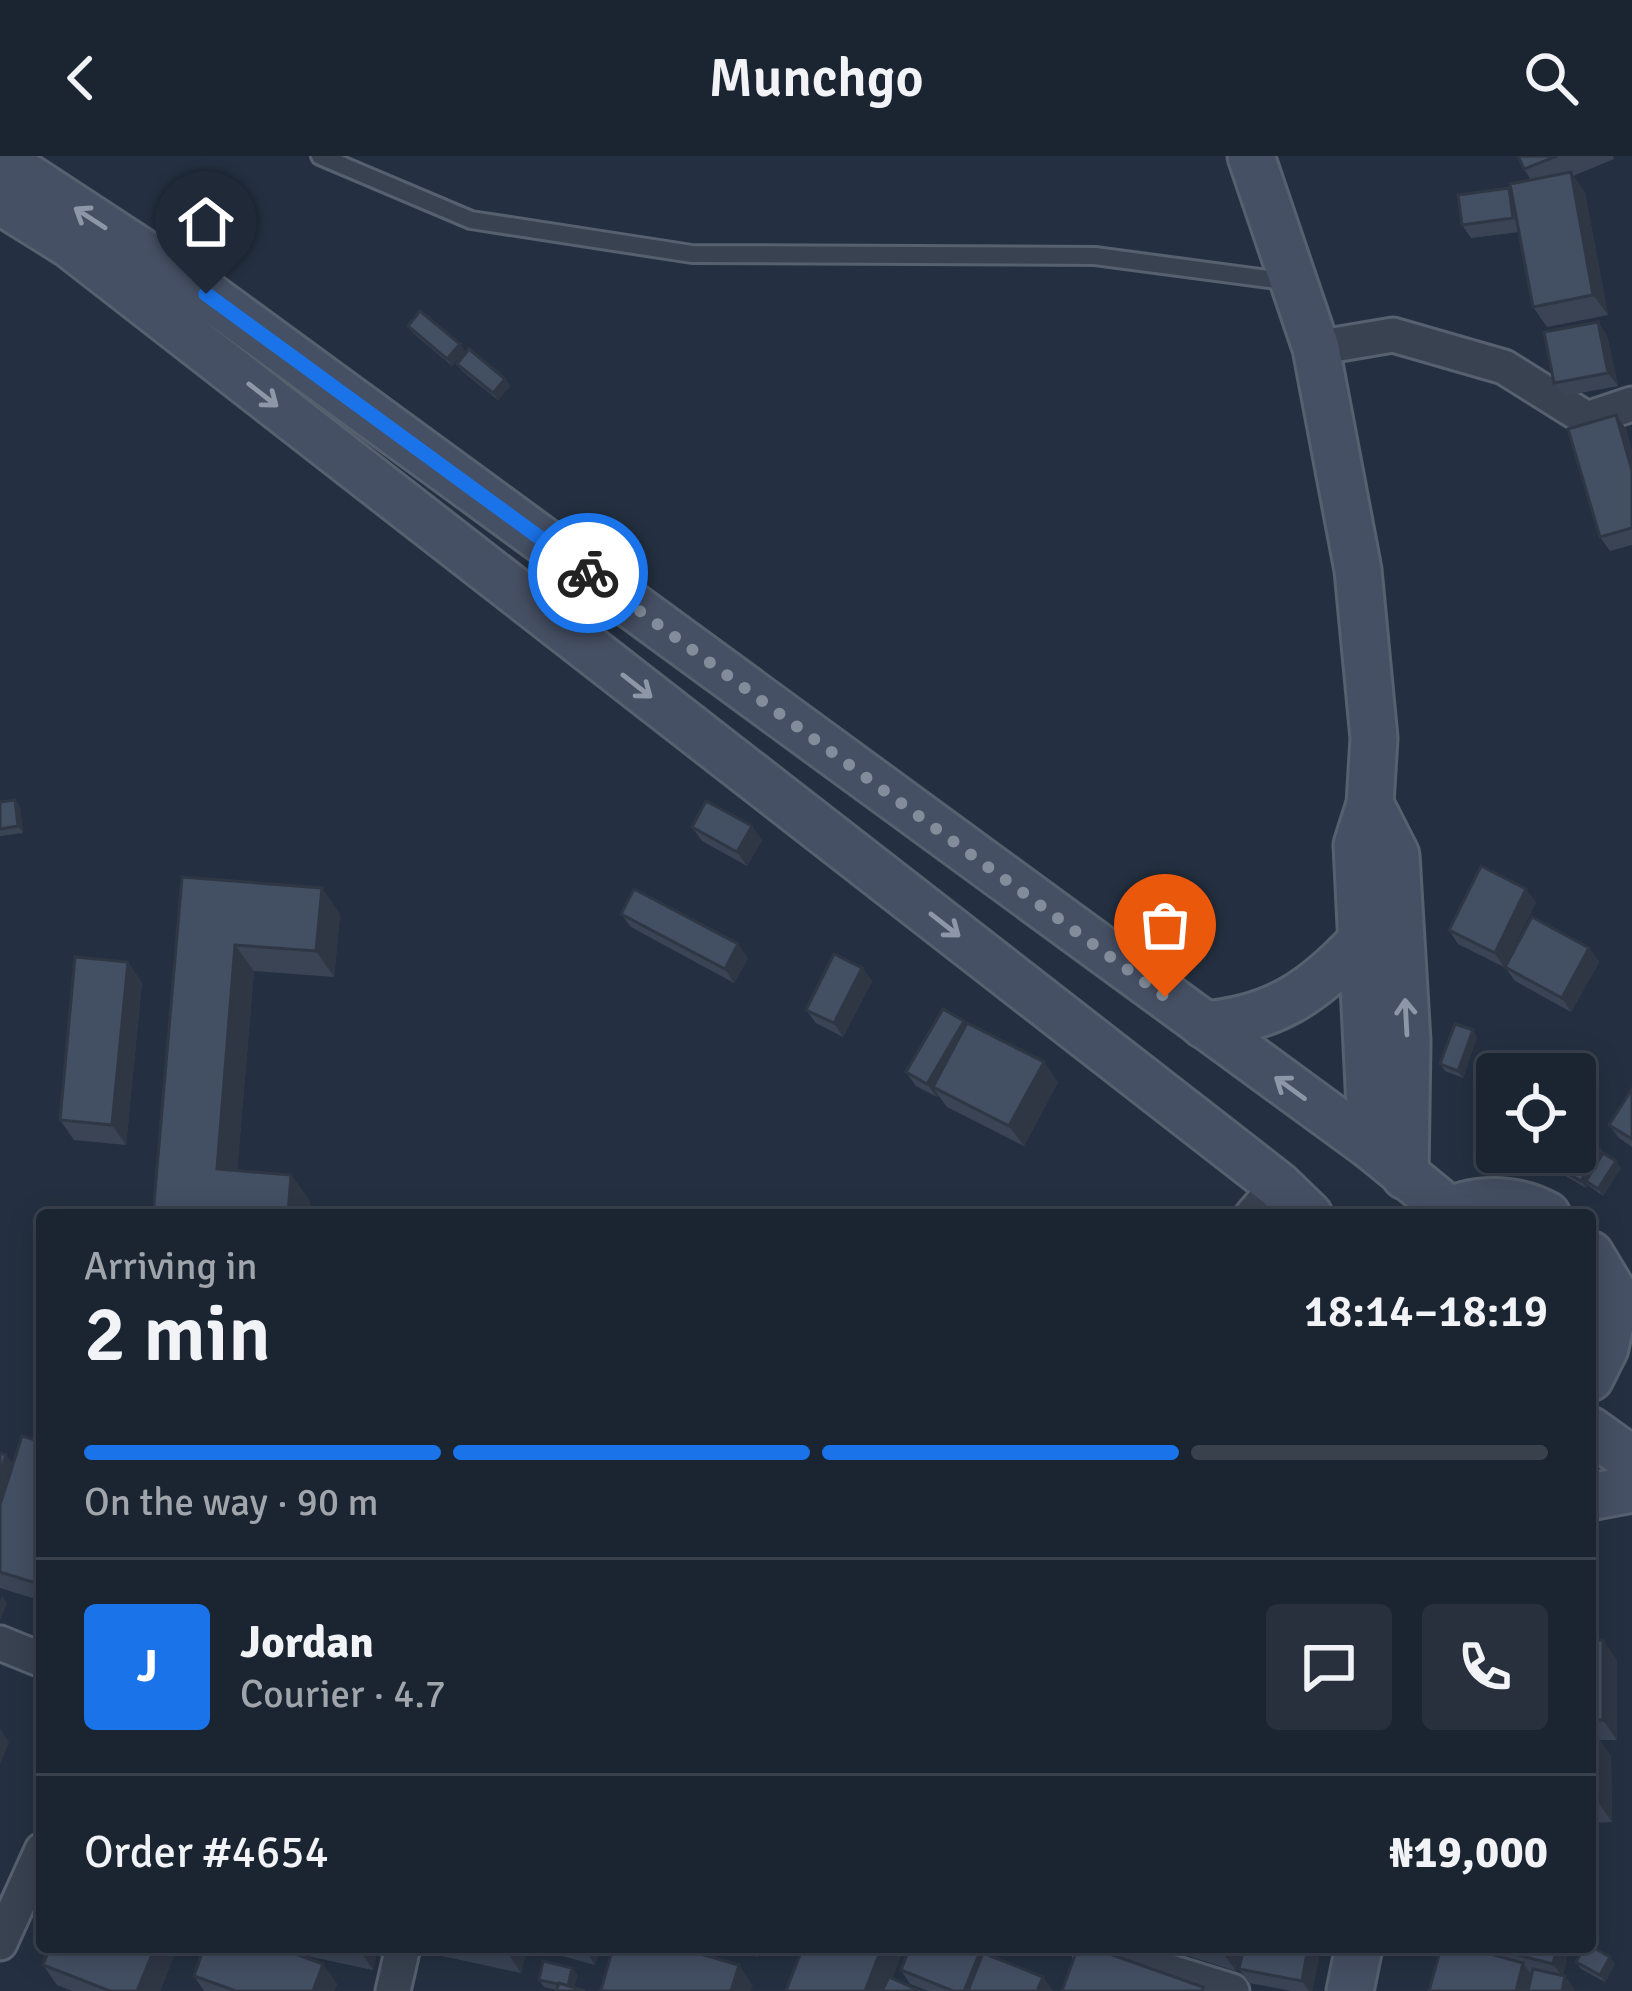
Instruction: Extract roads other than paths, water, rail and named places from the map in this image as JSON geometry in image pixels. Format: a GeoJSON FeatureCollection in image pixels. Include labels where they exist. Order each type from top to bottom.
{"type":"FeatureCollection","features":[{"type":"Feature","properties":{"kind":"main road"},"geometry":{"type":"LineString","coordinates":[[1251,156],[1316,348],[1358,570],[1374,738],[1370,804],[1357,845],[1388,1162]]}},
{"type":"Feature","properties":{"kind":"main road"},"geometry":{"type":"LineString","coordinates":[[0,159],[206,294],[1204,1025],[1388,1162],[1441,1209]]}},
{"type":"Feature","properties":{"kind":"main road"},"geometry":{"type":"LineString","coordinates":[[0,201],[69,244],[1285,1205]]}},
{"type":"Feature","properties":{"kind":"main road"},"geometry":{"type":"LineString","coordinates":[[1370,804],[1396,855],[1408,1041],[1388,1162]]}},
{"type":"Feature","properties":{"kind":"main road"},"geometry":{"type":"LineString","coordinates":[[1204,1025],[1245,1022],[1307,995],[1363,939]]}},
{"type":"Feature","properties":{"kind":"main road"},"geometry":{"type":"LineString","coordinates":[[1468,1209],[1508,1202],[1529,1209]]}},
{"type":"Feature","properties":{"kind":"main road"},"geometry":{"type":"LineString","coordinates":[[1596,1261],[1624,1292],[1609,1368]]}},
{"type":"Feature","properties":{"kind":"main road"},"geometry":{"type":"LineString","coordinates":[[1596,1434],[1632,1460]]}},
{"type":"Feature","properties":{"kind":"main road"},"geometry":{"type":"LineString","coordinates":[[1596,1496],[1632,1490]]}},
{"type":"Feature","properties":{"kind":"main road"},"geometry":{"type":"LineString","coordinates":[[1351,1991],[1358,1953]]}},
{"type":"Feature","properties":{"kind":"street"},"geometry":{"type":"LineString","coordinates":[[1316,348],[1393,335],[1504,367],[1587,419],[1632,404]]}},
{"type":"Feature","properties":{"kind":"street"},"geometry":{"type":"LineString","coordinates":[[0,1643],[36,1658]]}},
{"type":"Feature","properties":{"kind":"street"},"geometry":{"type":"LineString","coordinates":[[0,1943],[36,1863]]}},
{"type":"Feature","properties":{"kind":"street"},"geometry":{"type":"LineString","coordinates":[[393,1991],[402,1953]]}},
{"type":"Feature","properties":{"kind":"street"},"geometry":{"type":"LineString","coordinates":[[1108,1953],[1232,1991]]}},
{"type":"Feature","properties":{"kind":"lane"},"geometry":{"type":"LineString","coordinates":[[320,156],[471,220],[692,254],[1095,256],[1295,282]]}}]}
